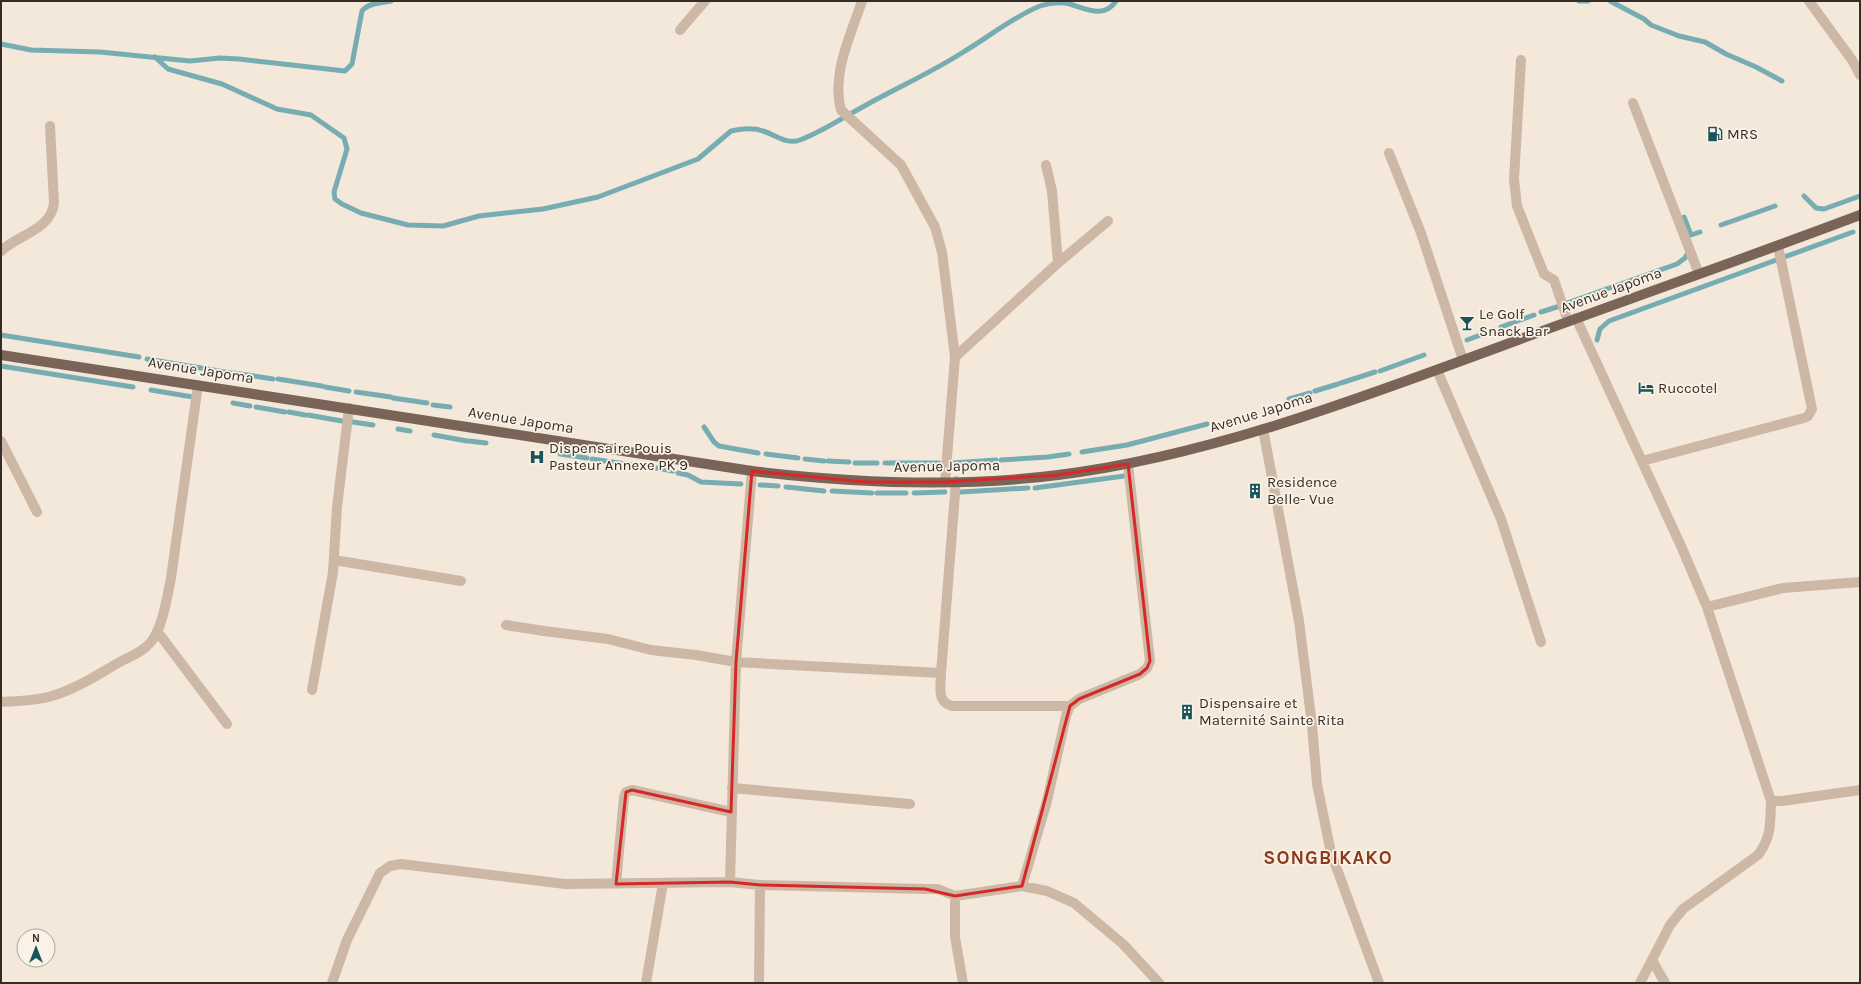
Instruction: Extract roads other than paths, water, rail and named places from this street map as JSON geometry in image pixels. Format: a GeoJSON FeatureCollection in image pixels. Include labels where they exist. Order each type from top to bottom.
{"type":"FeatureCollection","features":[{"type":"Feature","properties":{"kind":"main road","name":"Avenue Japoma"},"geometry":{"type":"LineString","coordinates":[[1,355],[752,471],[865,482],[956,482],[1058,475],[1128,464],[1263,429],[1437,370],[1572,319],[1778,246],[1860,215]]}},
{"type":"Feature","properties":{"kind":"street"},"geometry":{"type":"LineString","coordinates":[[680,30],[705,1]]}},
{"type":"Feature","properties":{"kind":"street"},"geometry":{"type":"LineString","coordinates":[[862,1],[838,75],[839,104],[841,110],[901,165],[934,226],[942,252],[956,357],[945,482]]}},
{"type":"Feature","properties":{"kind":"street"},"geometry":{"type":"LineString","coordinates":[[1809,1],[1852,60],[1860,75]]}},
{"type":"Feature","properties":{"kind":"street"},"geometry":{"type":"LineString","coordinates":[[1521,60],[1514,179],[1517,206],[1544,274],[1554,280],[1642,461],[1707,607],[1771,800],[1770,828],[1767,843],[1758,855],[1683,909],[1670,925],[1640,983]]}},
{"type":"Feature","properties":{"kind":"street"},"geometry":{"type":"LineString","coordinates":[[1633,102],[1699,274]]}},
{"type":"Feature","properties":{"kind":"street"},"geometry":{"type":"LineString","coordinates":[[1,251],[48,221],[53,212],[54,203],[50,126]]}},
{"type":"Feature","properties":{"kind":"street"},"geometry":{"type":"LineString","coordinates":[[1389,153],[1426,248],[1463,360]]}},
{"type":"Feature","properties":{"kind":"street"},"geometry":{"type":"LineString","coordinates":[[1046,165],[1052,191],[1058,263]]}},
{"type":"Feature","properties":{"kind":"street"},"geometry":{"type":"LineString","coordinates":[[956,357],[1058,263],[1108,222]]}},
{"type":"Feature","properties":{"kind":"street"},"geometry":{"type":"LineString","coordinates":[[1642,461],[1804,418],[1811,413],[1812,409],[1778,246]]}},
{"type":"Feature","properties":{"kind":"street"},"geometry":{"type":"LineString","coordinates":[[1437,370],[1501,518],[1541,642]]}},
{"type":"Feature","properties":{"kind":"street"},"geometry":{"type":"LineString","coordinates":[[1,702],[32,700],[52,696],[70,690],[140,651],[151,642],[157,631],[164,610],[171,578],[198,385]]}},
{"type":"Feature","properties":{"kind":"street"},"geometry":{"type":"LineString","coordinates":[[312,690],[334,560],[337,507],[349,408]]}},
{"type":"Feature","properties":{"kind":"street"},"geometry":{"type":"LineString","coordinates":[[1263,429],[1298,621],[1312,725],[1317,784],[1330,845],[1379,983]]}},
{"type":"Feature","properties":{"kind":"street"},"geometry":{"type":"LineString","coordinates":[[1,441],[37,512]]}},
{"type":"Feature","properties":{"kind":"street"},"geometry":{"type":"LineString","coordinates":[[1022,886],[1047,801],[1066,716],[1070,706],[1079,699],[1140,674],[1147,668],[1150,661],[1128,464]]}},
{"type":"Feature","properties":{"kind":"street"},"geometry":{"type":"LineString","coordinates":[[730,882],[736,662],[752,471]]}},
{"type":"Feature","properties":{"kind":"street"},"geometry":{"type":"LineString","coordinates":[[956,482],[941,673],[941,699],[944,704],[952,706],[1070,706]]}},
{"type":"Feature","properties":{"kind":"street"},"geometry":{"type":"LineString","coordinates":[[334,560],[461,581]]}},
{"type":"Feature","properties":{"kind":"street"},"geometry":{"type":"LineString","coordinates":[[1707,607],[1783,588],[1860,582]]}},
{"type":"Feature","properties":{"kind":"street"},"geometry":{"type":"LineString","coordinates":[[506,625],[608,639],[651,650],[696,655],[736,662],[941,673]]}},
{"type":"Feature","properties":{"kind":"street"},"geometry":{"type":"LineString","coordinates":[[157,631],[227,724]]}},
{"type":"Feature","properties":{"kind":"street"},"geometry":{"type":"LineString","coordinates":[[732,788],[910,804]]}},
{"type":"Feature","properties":{"kind":"street"},"geometry":{"type":"LineString","coordinates":[[616,884],[624,798],[626,792],[632,790],[731,812]]}},
{"type":"Feature","properties":{"kind":"street"},"geometry":{"type":"LineString","coordinates":[[1771,800],[1782,801],[1860,790]]}},
{"type":"Feature","properties":{"kind":"street"},"geometry":{"type":"LineString","coordinates":[[332,983],[347,940],[380,873],[390,866],[401,864],[565,884],[730,882],[760,885],[938,889],[955,896],[1022,886],[1047,891],[1074,903],[1123,944],[1159,983]]}},
{"type":"Feature","properties":{"kind":"street"},"geometry":{"type":"LineString","coordinates":[[646,983],[663,883]]}},
{"type":"Feature","properties":{"kind":"street"},"geometry":{"type":"LineString","coordinates":[[759,983],[760,885]]}},
{"type":"Feature","properties":{"kind":"street"},"geometry":{"type":"LineString","coordinates":[[955,896],[955,937],[963,983]]}},
{"type":"Feature","properties":{"kind":"street"},"geometry":{"type":"LineString","coordinates":[[1652,960],[1665,983]]}},
{"type":"Feature","properties":{"kind":"waterway"},"geometry":{"type":"LineString","coordinates":[[1,44],[31,50],[100,52],[190,61],[220,58],[239,59],[345,71],[352,64],[362,11],[368,6],[391,1]]}},
{"type":"Feature","properties":{"kind":"waterway"},"geometry":{"type":"LineString","coordinates":[[155,57],[168,69],[222,84],[277,109],[311,115],[344,138],[347,149],[334,192],[335,199],[342,204],[361,213],[408,225],[443,226],[479,216],[543,209],[598,197],[698,159],[731,131],[755,129],[781,139],[790,141],[800,140],[823,130],[872,102],[939,67],[1030,10],[1040,6],[1063,3],[1088,10],[1100,11],[1111,7],[1116,1]]}},
{"type":"Feature","properties":{"kind":"waterway"},"geometry":{"type":"LineString","coordinates":[[1579,1],[1588,1]]}},
{"type":"Feature","properties":{"kind":"waterway"},"geometry":{"type":"LineString","coordinates":[[1610,1],[1644,19],[1651,25],[1679,36],[1705,42],[1726,54],[1756,67],[1782,81]]}},
{"type":"Feature","properties":{"kind":"waterway"},"geometry":{"type":"LineString","coordinates":[[1804,196],[1816,208],[1824,209],[1860,196]]}},
{"type":"Feature","properties":{"kind":"waterway"},"geometry":{"type":"LineString","coordinates":[[1721,225],[1775,206]]}},
{"type":"Feature","properties":{"kind":"waterway"},"geometry":{"type":"LineString","coordinates":[[1684,217],[1691,235],[1700,232]]}},
{"type":"Feature","properties":{"kind":"waterway"},"geometry":{"type":"LineString","coordinates":[[1597,340],[1600,329],[1609,321],[1853,232]]}},
{"type":"Feature","properties":{"kind":"waterway"},"geometry":{"type":"LineString","coordinates":[[1567,303],[1677,264],[1685,258],[1689,251]]}},
{"type":"Feature","properties":{"kind":"waterway"},"geometry":{"type":"LineString","coordinates":[[1541,312],[1560,306]]}},
{"type":"Feature","properties":{"kind":"waterway"},"geometry":{"type":"LineString","coordinates":[[1501,327],[1534,315]]}},
{"type":"Feature","properties":{"kind":"waterway"},"geometry":{"type":"LineString","coordinates":[[1467,340],[1494,330]]}},
{"type":"Feature","properties":{"kind":"waterway"},"geometry":{"type":"LineString","coordinates":[[1,335],[139,357]]}},
{"type":"Feature","properties":{"kind":"waterway"},"geometry":{"type":"LineString","coordinates":[[1380,371],[1424,355]]}},
{"type":"Feature","properties":{"kind":"waterway"},"geometry":{"type":"LineString","coordinates":[[147,359],[231,373]]}},
{"type":"Feature","properties":{"kind":"waterway"},"geometry":{"type":"LineString","coordinates":[[1,366],[133,387]]}},
{"type":"Feature","properties":{"kind":"waterway"},"geometry":{"type":"LineString","coordinates":[[1341,383],[1375,372]]}},
{"type":"Feature","properties":{"kind":"waterway"},"geometry":{"type":"LineString","coordinates":[[234,373],[273,379]]}},
{"type":"Feature","properties":{"kind":"waterway"},"geometry":{"type":"LineString","coordinates":[[278,379],[322,386]]}},
{"type":"Feature","properties":{"kind":"waterway"},"geometry":{"type":"LineString","coordinates":[[1315,391],[1338,384]]}},
{"type":"Feature","properties":{"kind":"waterway"},"geometry":{"type":"LineString","coordinates":[[325,387],[349,391]]}},
{"type":"Feature","properties":{"kind":"waterway"},"geometry":{"type":"LineString","coordinates":[[151,390],[193,397]]}},
{"type":"Feature","properties":{"kind":"waterway"},"geometry":{"type":"LineString","coordinates":[[356,392],[391,397]]}},
{"type":"Feature","properties":{"kind":"waterway"},"geometry":{"type":"LineString","coordinates":[[1289,399],[1310,393]]}},
{"type":"Feature","properties":{"kind":"waterway"},"geometry":{"type":"LineString","coordinates":[[393,398],[427,403]]}},
{"type":"Feature","properties":{"kind":"waterway"},"geometry":{"type":"LineString","coordinates":[[233,403],[250,406]]}},
{"type":"Feature","properties":{"kind":"waterway"},"geometry":{"type":"LineString","coordinates":[[433,405],[450,407]]}},
{"type":"Feature","properties":{"kind":"waterway"},"geometry":{"type":"LineString","coordinates":[[256,407],[285,412]]}},
{"type":"Feature","properties":{"kind":"waterway"},"geometry":{"type":"LineString","coordinates":[[289,412],[305,415]]}},
{"type":"Feature","properties":{"kind":"waterway"},"geometry":{"type":"LineString","coordinates":[[308,415],[342,421]]}},
{"type":"Feature","properties":{"kind":"waterway"},"geometry":{"type":"LineString","coordinates":[[353,422],[373,425]]}},
{"type":"Feature","properties":{"kind":"waterway"},"geometry":{"type":"LineString","coordinates":[[1082,452],[1127,445],[1207,424]]}},
{"type":"Feature","properties":{"kind":"waterway"},"geometry":{"type":"LineString","coordinates":[[704,427],[714,442],[719,446],[758,453]]}},
{"type":"Feature","properties":{"kind":"waterway"},"geometry":{"type":"LineString","coordinates":[[398,429],[410,431]]}},
{"type":"Feature","properties":{"kind":"waterway"},"geometry":{"type":"LineString","coordinates":[[434,435],[467,441]]}},
{"type":"Feature","properties":{"kind":"waterway"},"geometry":{"type":"LineString","coordinates":[[469,441],[486,443]]}},
{"type":"Feature","properties":{"kind":"waterway"},"geometry":{"type":"LineString","coordinates":[[560,454],[587,458]]}},
{"type":"Feature","properties":{"kind":"waterway"},"geometry":{"type":"LineString","coordinates":[[766,454],[798,458]]}},
{"type":"Feature","properties":{"kind":"waterway"},"geometry":{"type":"LineString","coordinates":[[1001,460],[1069,454]]}},
{"type":"Feature","properties":{"kind":"waterway"},"geometry":{"type":"LineString","coordinates":[[592,459],[639,466]]}},
{"type":"Feature","properties":{"kind":"waterway"},"geometry":{"type":"LineString","coordinates":[[805,459],[824,461]]}},
{"type":"Feature","properties":{"kind":"waterway"},"geometry":{"type":"LineString","coordinates":[[952,463],[996,460]]}},
{"type":"Feature","properties":{"kind":"waterway"},"geometry":{"type":"LineString","coordinates":[[828,461],[849,462]]}},
{"type":"Feature","properties":{"kind":"waterway"},"geometry":{"type":"LineString","coordinates":[[855,463],[877,463]]}},
{"type":"Feature","properties":{"kind":"waterway"},"geometry":{"type":"LineString","coordinates":[[885,463],[939,463]]}},
{"type":"Feature","properties":{"kind":"waterway"},"geometry":{"type":"LineString","coordinates":[[645,466],[673,471]]}},
{"type":"Feature","properties":{"kind":"waterway"},"geometry":{"type":"LineString","coordinates":[[678,473],[688,475],[701,482],[741,484]]}},
{"type":"Feature","properties":{"kind":"waterway"},"geometry":{"type":"LineString","coordinates":[[1035,488],[1124,476]]}},
{"type":"Feature","properties":{"kind":"waterway"},"geometry":{"type":"LineString","coordinates":[[760,485],[778,486]]}},
{"type":"Feature","properties":{"kind":"waterway"},"geometry":{"type":"LineString","coordinates":[[786,487],[824,491]]}},
{"type":"Feature","properties":{"kind":"waterway"},"geometry":{"type":"LineString","coordinates":[[961,492],[1028,488]]}},
{"type":"Feature","properties":{"kind":"waterway"},"geometry":{"type":"LineString","coordinates":[[832,491],[872,493]]}},
{"type":"Feature","properties":{"kind":"waterway"},"geometry":{"type":"LineString","coordinates":[[914,493],[945,492]]}},
{"type":"Feature","properties":{"kind":"waterway"},"geometry":{"type":"LineString","coordinates":[[877,493],[906,493]]}},
{"type":"Feature","properties":{"kind":"place","name":"MRS"},"geometry":{"type":"Point","coordinates":[1715,134]}},
{"type":"Feature","properties":{"kind":"place","name":"Le Golf Snack Bar"},"geometry":{"type":"Point","coordinates":[1467,323]}},
{"type":"Feature","properties":{"kind":"place","name":"Ruccotel"},"geometry":{"type":"Point","coordinates":[1646,388]}},
{"type":"Feature","properties":{"kind":"place","name":"Dispensaire Pouis Pasteur Annexe PK 9"},"geometry":{"type":"Point","coordinates":[537,457]}},
{"type":"Feature","properties":{"kind":"place","name":"Residence Belle- Vue"},"geometry":{"type":"Point","coordinates":[1255,491]}},
{"type":"Feature","properties":{"kind":"place","name":"Dispensaire et Maternité Sainte Rita"},"geometry":{"type":"Point","coordinates":[1187,712]}},
{"type":"Feature","properties":{"kind":"district","name":"SONGBIKAKO"},"geometry":{"type":"Point","coordinates":[1328,857]}}]}
